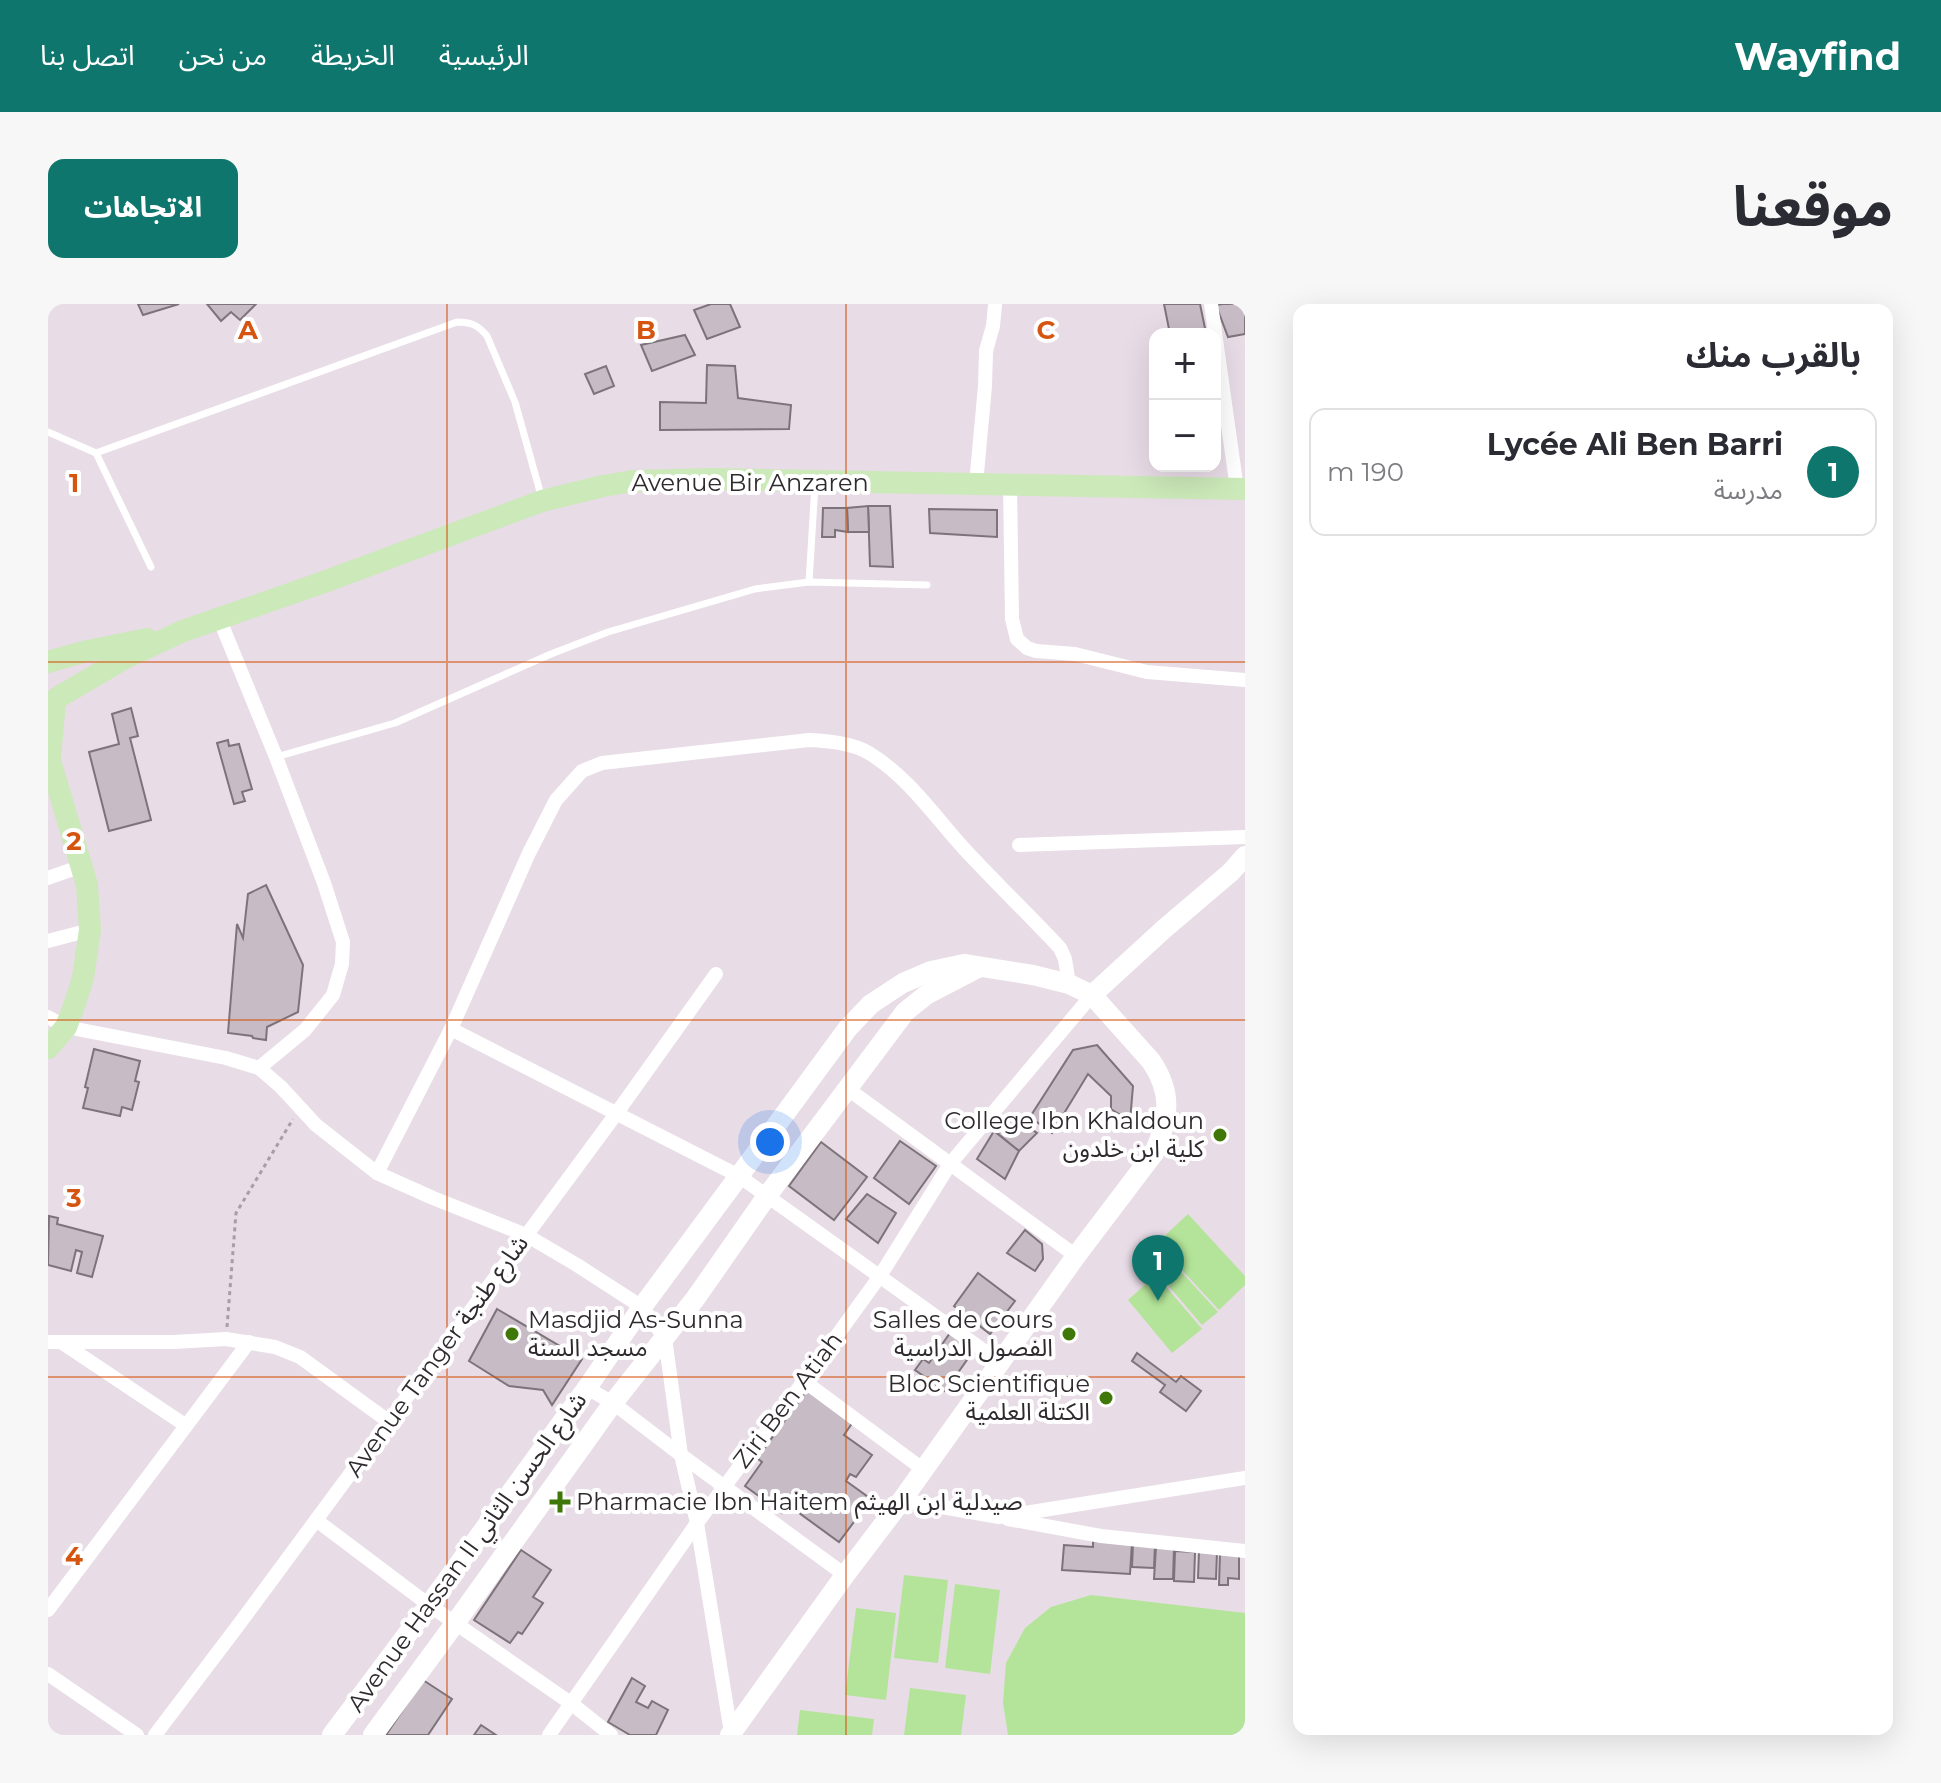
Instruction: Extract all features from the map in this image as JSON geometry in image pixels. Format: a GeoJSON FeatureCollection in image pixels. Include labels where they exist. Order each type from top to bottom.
{"type":"FeatureCollection","features":[{"type":"Feature","properties":{"kind":"main road","name":"Avenue Bir Anzaren"},"geometry":{"type":"LineString","coordinates":[[53,703],[125,658],[183,631],[542,501],[603,486],[633,481],[713,479],[1241,489]]}},
{"type":"Feature","properties":{"kind":"main road","name":"Avenue Bir Anzaren"},"geometry":{"type":"LineString","coordinates":[[48,662],[183,631]]}},
{"type":"Feature","properties":{"kind":"main road"},"geometry":{"type":"LineString","coordinates":[[48,662],[60,682],[53,703],[49,755],[57,812],[82,866],[87,885],[90,930],[83,978],[57,1022],[48,1048]]}},
{"type":"Feature","properties":{"kind":"street"},"geometry":{"type":"LineString","coordinates":[[1211,304],[1241,489]]}},
{"type":"Feature","properties":{"kind":"street"},"geometry":{"type":"LineString","coordinates":[[976,484],[986,351],[995,305]]}},
{"type":"Feature","properties":{"kind":"street"},"geometry":{"type":"LineString","coordinates":[[1010,484],[1012,619],[1017,639],[1027,648],[1075,654],[1147,672],[1245,680]]}},
{"type":"Feature","properties":{"kind":"street"},"geometry":{"type":"LineString","coordinates":[[219,618],[276,757],[343,942],[342,964],[333,995],[305,1030],[259,1068]]}},
{"type":"Feature","properties":{"kind":"street"},"geometry":{"type":"LineString","coordinates":[[377,1173],[451,1029],[529,853],[556,800],[582,771],[602,763],[809,740],[829,741],[866,752],[909,786],[968,853],[1060,948],[1069,984]]}},
{"type":"Feature","properties":{"kind":"street"},"geometry":{"type":"LineString","coordinates":[[1019,845],[1245,837]]}},
{"type":"Feature","properties":{"kind":"street"},"geometry":{"type":"LineString","coordinates":[[731,1734],[1076,1256],[1154,1153],[1163,1134],[1167,1105],[1159,1072],[1092,995],[1231,872],[1245,856]]}},
{"type":"Feature","properties":{"kind":"street"},"geometry":{"type":"LineString","coordinates":[[48,878],[82,866]]}},
{"type":"Feature","properties":{"kind":"street"},"geometry":{"type":"LineString","coordinates":[[48,941],[90,930]]}},
{"type":"Feature","properties":{"kind":"street","name":"Avenue Hassan II شارع الحسن الثاني"},"geometry":{"type":"LineString","coordinates":[[332,1735],[587,1388],[642,1307],[848,1028],[871,1004],[903,983],[931,971],[964,964],[1033,975],[1069,984],[1092,995]]}},
{"type":"Feature","properties":{"kind":"street","name":"Avenue Hassan II شارع الحسن الثاني"},"geometry":{"type":"LineString","coordinates":[[373,1735],[613,1403],[665,1338],[905,1012],[941,986],[983,965]]}},
{"type":"Feature","properties":{"kind":"street","name":"Avenue Tanger شارع طنجة"},"geometry":{"type":"LineString","coordinates":[[155,1735],[616,1114],[716,974]]}},
{"type":"Feature","properties":{"kind":"street","name":"Ziri Ben Atiah"},"geometry":{"type":"LineString","coordinates":[[549,1735],[697,1523],[880,1276],[950,1164],[1092,995]]}},
{"type":"Feature","properties":{"kind":"street"},"geometry":{"type":"LineString","coordinates":[[57,1022],[226,1058],[259,1068],[327,1134],[377,1173],[526,1235],[642,1307],[665,1338],[681,1455],[697,1523],[731,1734]]}},
{"type":"Feature","properties":{"kind":"street"},"geometry":{"type":"LineString","coordinates":[[451,1029],[739,1176],[1001,1363]]}},
{"type":"Feature","properties":{"kind":"street"},"geometry":{"type":"LineString","coordinates":[[848,1089],[1076,1256]]}},
{"type":"Feature","properties":{"kind":"street"},"geometry":{"type":"LineString","coordinates":[[54,1342],[226,1339],[275,1347],[300,1357],[388,1421]]}},
{"type":"Feature","properties":{"kind":"street"},"geometry":{"type":"LineString","coordinates":[[54,1342],[185,1425]]}},
{"type":"Feature","properties":{"kind":"street"},"geometry":{"type":"LineString","coordinates":[[48,1610],[249,1342]]}},
{"type":"Feature","properties":{"kind":"street"},"geometry":{"type":"LineString","coordinates":[[804,1381],[924,1470]]}},
{"type":"Feature","properties":{"kind":"street"},"geometry":{"type":"LineString","coordinates":[[587,1388],[613,1403],[845,1575]]}},
{"type":"Feature","properties":{"kind":"street"},"geometry":{"type":"LineString","coordinates":[[999,1517],[1245,1478]]}},
{"type":"Feature","properties":{"kind":"street"},"geometry":{"type":"LineString","coordinates":[[902,1500],[1101,1536],[1245,1551]]}},
{"type":"Feature","properties":{"kind":"street"},"geometry":{"type":"LineString","coordinates":[[316,1520],[611,1735]]}},
{"type":"Feature","properties":{"kind":"street"},"geometry":{"type":"LineString","coordinates":[[48,1674],[137,1735]]}},
{"type":"Feature","properties":{"kind":"lane"},"geometry":{"type":"LineString","coordinates":[[96,453],[457,322],[470,322],[487,336],[515,402],[542,501]]}},
{"type":"Feature","properties":{"kind":"lane"},"geometry":{"type":"LineString","coordinates":[[48,432],[96,453],[151,567]]}},
{"type":"Feature","properties":{"kind":"lane"},"geometry":{"type":"LineString","coordinates":[[809,582],[815,481]]}},
{"type":"Feature","properties":{"kind":"lane"},"geometry":{"type":"LineString","coordinates":[[276,757],[395,723],[608,632],[755,589],[809,582],[927,585]]}},
{"type":"Feature","properties":{"kind":"path"},"geometry":{"type":"LineString","coordinates":[[226,1339],[236,1213],[299,1108]]}},
{"type":"Feature","properties":{"kind":"green space"},"geometry":{"type":"Polygon","coordinates":[[[1188,1214],[1245,1276],[1245,1285],[1219,1310],[1157,1243],[1188,1214]]]}},
{"type":"Feature","properties":{"kind":"green space"},"geometry":{"type":"Polygon","coordinates":[[[1175,1265],[1218,1312],[1202,1325],[1161,1277],[1175,1265]]]}},
{"type":"Feature","properties":{"kind":"green space"},"geometry":{"type":"Polygon","coordinates":[[[1156,1275],[1202,1329],[1172,1353],[1128,1300],[1156,1275]]]}},
{"type":"Feature","properties":{"kind":"green space"},"geometry":{"type":"Polygon","coordinates":[[[904,1575],[948,1580],[938,1663],[894,1658],[904,1575]]]}},
{"type":"Feature","properties":{"kind":"green space"},"geometry":{"type":"Polygon","coordinates":[[[955,1584],[1000,1590],[990,1674],[945,1668],[955,1584]]]}},
{"type":"Feature","properties":{"kind":"green space"},"geometry":{"type":"Polygon","coordinates":[[[1091,1595],[1245,1613],[1245,1735],[1008,1735],[1003,1703],[1006,1663],[1025,1628],[1051,1607],[1091,1595]]]}},
{"type":"Feature","properties":{"kind":"green space"},"geometry":{"type":"Polygon","coordinates":[[[856,1608],[896,1613],[886,1700],[845,1695],[856,1608]]]}},
{"type":"Feature","properties":{"kind":"green space"},"geometry":{"type":"Polygon","coordinates":[[[910,1688],[966,1695],[961,1735],[904,1735],[910,1688]]]}},
{"type":"Feature","properties":{"kind":"green space"},"geometry":{"type":"Polygon","coordinates":[[[800,1710],[874,1719],[872,1735],[797,1735],[800,1710]]]}},
{"type":"Feature","properties":{"kind":"building"},"geometry":{"type":"Polygon","coordinates":[[[138,304],[179,304],[143,315],[138,304]]]}},
{"type":"Feature","properties":{"kind":"building"},"geometry":{"type":"Polygon","coordinates":[[[207,304],[256,304],[240,320],[231,312],[221,321],[207,304]]]}},
{"type":"Feature","properties":{"kind":"building"},"geometry":{"type":"Polygon","coordinates":[[[711,304],[730,304],[740,327],[707,339],[694,310],[711,304]]]}},
{"type":"Feature","properties":{"kind":"building"},"geometry":{"type":"Polygon","coordinates":[[[1164,304],[1200,304],[1205,328],[1169,328],[1164,304]]]}},
{"type":"Feature","properties":{"kind":"building"},"geometry":{"type":"Polygon","coordinates":[[[1245,304],[1245,334],[1228,337],[1216,305],[1245,304]]]}},
{"type":"Feature","properties":{"kind":"building"},"geometry":{"type":"Polygon","coordinates":[[[685,335],[695,355],[652,371],[641,345],[685,335]]]}},
{"type":"Feature","properties":{"kind":"building"},"geometry":{"type":"Polygon","coordinates":[[[707,365],[735,366],[738,398],[791,405],[789,429],[660,430],[660,402],[706,403],[707,365]]]}},
{"type":"Feature","properties":{"kind":"building"},"geometry":{"type":"Polygon","coordinates":[[[606,366],[614,386],[594,394],[585,374],[606,366]]]}},
{"type":"Feature","properties":{"kind":"building"},"geometry":{"type":"Polygon","coordinates":[[[868,506],[890,506],[893,567],[870,566],[868,506]]]}},
{"type":"Feature","properties":{"kind":"building"},"geometry":{"type":"Polygon","coordinates":[[[868,506],[869,532],[848,532],[847,508],[868,506]]]}},
{"type":"Feature","properties":{"kind":"building"},"geometry":{"type":"Polygon","coordinates":[[[823,508],[847,508],[848,532],[835,530],[835,537],[822,537],[823,508]]]}},
{"type":"Feature","properties":{"kind":"building"},"geometry":{"type":"Polygon","coordinates":[[[929,509],[997,510],[997,537],[930,533],[929,509]]]}},
{"type":"Feature","properties":{"kind":"building"},"geometry":{"type":"Polygon","coordinates":[[[131,708],[138,736],[130,738],[151,820],[109,831],[89,752],[119,744],[112,714],[131,708]]]}},
{"type":"Feature","properties":{"kind":"building"},"geometry":{"type":"Polygon","coordinates":[[[228,740],[229,746],[239,744],[252,789],[242,792],[245,801],[234,804],[217,743],[228,740]]]}},
{"type":"Feature","properties":{"kind":"building"},"geometry":{"type":"Polygon","coordinates":[[[266,885],[303,965],[298,1012],[267,1027],[266,1040],[228,1033],[237,924],[243,938],[248,894],[266,885]]]}},
{"type":"Feature","properties":{"kind":"building"},"geometry":{"type":"Polygon","coordinates":[[[1097,1045],[1133,1086],[1130,1121],[1111,1109],[1111,1096],[1088,1074],[1052,1133],[1030,1117],[1073,1050],[1097,1045]]]}},
{"type":"Feature","properties":{"kind":"building"},"geometry":{"type":"Polygon","coordinates":[[[94,1049],[140,1061],[132,1110],[122,1107],[120,1116],[83,1108],[94,1049]]]}},
{"type":"Feature","properties":{"kind":"building"},"geometry":{"type":"Polygon","coordinates":[[[1012,1116],[1037,1133],[1019,1151],[998,1134],[1012,1116]]]}},
{"type":"Feature","properties":{"kind":"building"},"geometry":{"type":"Polygon","coordinates":[[[994,1131],[1019,1151],[1005,1179],[977,1159],[994,1131]]]}},
{"type":"Feature","properties":{"kind":"building"},"geometry":{"type":"Polygon","coordinates":[[[900,1141],[936,1166],[909,1204],[874,1178],[900,1141]]]}},
{"type":"Feature","properties":{"kind":"building"},"geometry":{"type":"Polygon","coordinates":[[[821,1142],[867,1177],[834,1220],[789,1186],[821,1142]]]}},
{"type":"Feature","properties":{"kind":"building"},"geometry":{"type":"Polygon","coordinates":[[[867,1194],[896,1213],[878,1243],[846,1219],[867,1194]]]}},
{"type":"Feature","properties":{"kind":"building"},"geometry":{"type":"Polygon","coordinates":[[[49,1216],[58,1218],[57,1224],[103,1236],[92,1277],[77,1273],[82,1252],[76,1250],[71,1271],[48,1265],[49,1216]]]}},
{"type":"Feature","properties":{"kind":"building"},"geometry":{"type":"Polygon","coordinates":[[[1025,1230],[1042,1244],[1043,1259],[1035,1271],[1007,1253],[1025,1230]]]}},
{"type":"Feature","properties":{"kind":"building"},"geometry":{"type":"Polygon","coordinates":[[[978,1273],[1015,1301],[990,1334],[954,1306],[978,1273]]]}},
{"type":"Feature","properties":{"kind":"building","name":"Masdjid As-Sunna مسجد السنة"},"geometry":{"type":"Polygon","coordinates":[[[497,1309],[582,1359],[552,1405],[543,1390],[509,1386],[469,1361],[497,1309]]]}},
{"type":"Feature","properties":{"kind":"building"},"geometry":{"type":"Polygon","coordinates":[[[950,1333],[974,1350],[945,1391],[915,1370],[923,1359],[929,1363],[950,1333]]]}},
{"type":"Feature","properties":{"kind":"building"},"geometry":{"type":"Polygon","coordinates":[[[1137,1353],[1176,1382],[1181,1376],[1201,1391],[1186,1411],[1160,1392],[1165,1385],[1132,1361],[1137,1353]]]}},
{"type":"Feature","properties":{"kind":"building"},"geometry":{"type":"Polygon","coordinates":[[[808,1389],[853,1422],[844,1435],[872,1455],[856,1477],[850,1474],[846,1481],[871,1499],[839,1542],[788,1505],[782,1513],[745,1486],[762,1462],[757,1458],[808,1389]]]}},
{"type":"Feature","properties":{"kind":"building"},"geometry":{"type":"Polygon","coordinates":[[[1093,1541],[1132,1543],[1130,1574],[1062,1570],[1064,1545],[1093,1547],[1093,1541]]]}},
{"type":"Feature","properties":{"kind":"building"},"geometry":{"type":"Polygon","coordinates":[[[1133,1543],[1155,1544],[1154,1568],[1132,1567],[1133,1543]]]}},
{"type":"Feature","properties":{"kind":"building"},"geometry":{"type":"Polygon","coordinates":[[[1156,1547],[1174,1548],[1173,1579],[1154,1579],[1156,1547]]]}},
{"type":"Feature","properties":{"kind":"building"},"geometry":{"type":"Polygon","coordinates":[[[521,1550],[551,1570],[533,1597],[543,1603],[522,1634],[518,1632],[510,1643],[474,1620],[521,1550]]]}},
{"type":"Feature","properties":{"kind":"building"},"geometry":{"type":"Polygon","coordinates":[[[1175,1551],[1195,1552],[1194,1582],[1174,1581],[1175,1551]]]}},
{"type":"Feature","properties":{"kind":"building"},"geometry":{"type":"Polygon","coordinates":[[[1199,1551],[1217,1552],[1216,1579],[1198,1578],[1199,1551]]]}},
{"type":"Feature","properties":{"kind":"building"},"geometry":{"type":"Polygon","coordinates":[[[1220,1553],[1239,1553],[1239,1579],[1228,1578],[1228,1585],[1219,1585],[1220,1553]]]}},
{"type":"Feature","properties":{"kind":"building"},"geometry":{"type":"Polygon","coordinates":[[[632,1678],[645,1686],[636,1702],[648,1708],[652,1701],[668,1710],[656,1735],[630,1735],[608,1722],[632,1678]]]}},
{"type":"Feature","properties":{"kind":"building"},"geometry":{"type":"Polygon","coordinates":[[[423,1680],[452,1699],[428,1735],[386,1735],[423,1680]]]}},
{"type":"Feature","properties":{"kind":"building"},"geometry":{"type":"Polygon","coordinates":[[[481,1725],[496,1735],[474,1735],[481,1725]]]}},
{"type":"Feature","properties":{"kind":"place","name":"College Ibn Khaldoun كلية ابن خلدون"},"geometry":{"type":"Point","coordinates":[1220,1135]}},
{"type":"Feature","properties":{"kind":"place","name":"Lycée Ali Ben Barri"},"geometry":{"type":"Point","coordinates":[1158,1301]}},
{"type":"Feature","properties":{"kind":"place","name":"Masdjid As-Sunna مسجد السنة"},"geometry":{"type":"Point","coordinates":[512,1334]}},
{"type":"Feature","properties":{"kind":"place","name":"Salles de Cours الفصول الدراسية"},"geometry":{"type":"Point","coordinates":[1069,1334]}},
{"type":"Feature","properties":{"kind":"place","name":"Bloc Scientifique الكتلة العلمية"},"geometry":{"type":"Point","coordinates":[1106,1398]}},
{"type":"Feature","properties":{"kind":"place","name":"Pharmacie Ibn Haitem صيدلية ابن الهيثم"},"geometry":{"type":"Point","coordinates":[560,1502]}}]}
